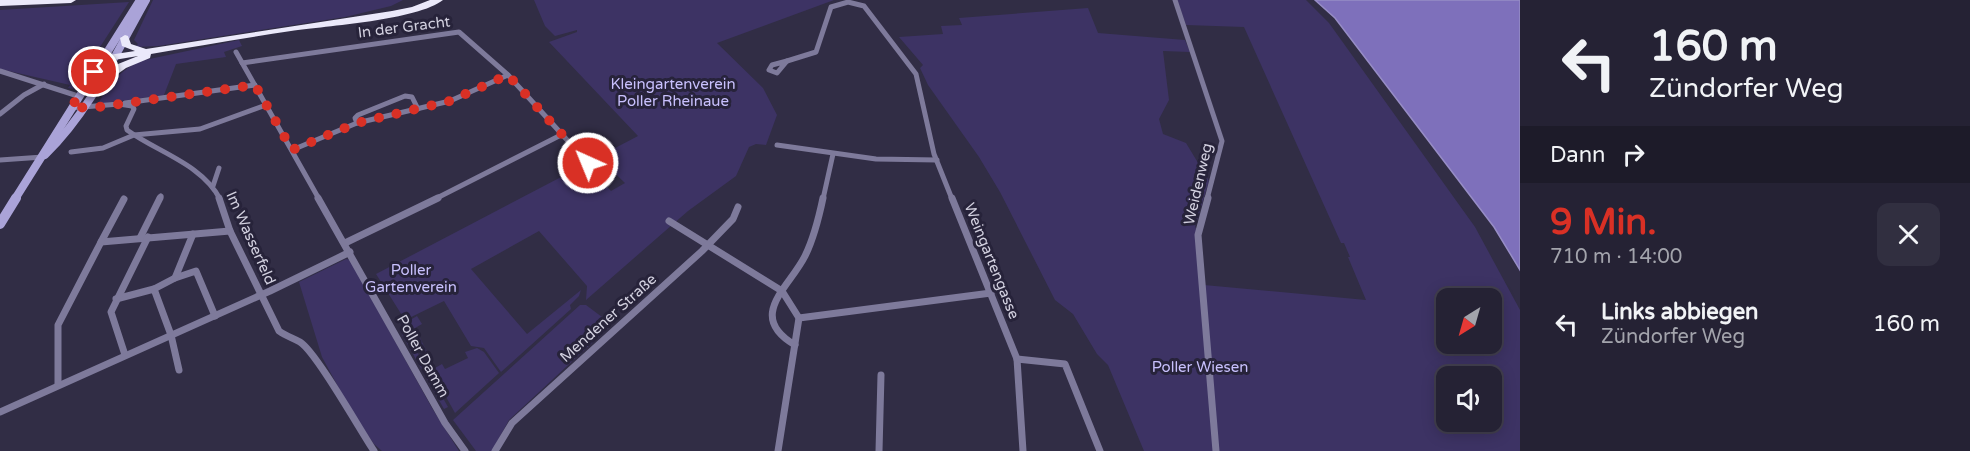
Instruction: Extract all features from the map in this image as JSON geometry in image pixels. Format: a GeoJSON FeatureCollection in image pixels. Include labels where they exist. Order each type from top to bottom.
{"type":"FeatureCollection","features":[{"type":"Feature","properties":{"kind":"highway"},"geometry":{"type":"LineString","coordinates":[[0,3],[70,0]]}},
{"type":"Feature","properties":{"kind":"highway"},"geometry":{"type":"LineString","coordinates":[[374,16],[397,9],[412,0]]}},
{"type":"Feature","properties":{"kind":"highway"},"geometry":{"type":"LineString","coordinates":[[110,58],[153,53],[180,46],[415,9],[438,0]]}},
{"type":"Feature","properties":{"kind":"highway"},"geometry":{"type":"LineString","coordinates":[[125,38],[131,48],[153,53]]}},
{"type":"Feature","properties":{"kind":"highway"},"geometry":{"type":"LineString","coordinates":[[101,81],[122,66],[153,53]]}},
{"type":"Feature","properties":{"kind":"main road"},"geometry":{"type":"LineString","coordinates":[[43,157],[59,143],[85,108],[101,81],[110,58],[140,0]]}},
{"type":"Feature","properties":{"kind":"main road"},"geometry":{"type":"LineString","coordinates":[[0,224],[43,157],[78,96],[125,38],[146,0]]}},
{"type":"Feature","properties":{"kind":"street","name":"Weidenweg"},"geometry":{"type":"LineString","coordinates":[[1175,0],[1222,141],[1198,235],[1216,451]]}},
{"type":"Feature","properties":{"kind":"street"},"geometry":{"type":"LineString","coordinates":[[787,62],[816,52],[831,7],[842,2],[856,1]]}},
{"type":"Feature","properties":{"kind":"street","name":"Weingartengasse"},"geometry":{"type":"LineString","coordinates":[[856,1],[870,11],[910,66],[919,84],[936,160],[1017,359],[1023,451]]}},
{"type":"Feature","properties":{"kind":"street","name":"In der Gracht"},"geometry":{"type":"LineString","coordinates":[[242,63],[455,31],[462,34],[508,75],[588,163]]}},
{"type":"Feature","properties":{"kind":"street","name":"Poller Damm"},"geometry":{"type":"LineString","coordinates":[[236,52],[445,423],[465,451]]}},
{"type":"Feature","properties":{"kind":"street"},"geometry":{"type":"LineString","coordinates":[[0,71],[44,84],[60,93],[78,96]]}},
{"type":"Feature","properties":{"kind":"street"},"geometry":{"type":"LineString","coordinates":[[292,150],[357,123],[450,101],[508,75]]}},
{"type":"Feature","properties":{"kind":"street"},"geometry":{"type":"LineString","coordinates":[[0,114],[24,95],[44,84]]}},
{"type":"Feature","properties":{"kind":"street"},"geometry":{"type":"LineString","coordinates":[[71,108],[119,104],[255,85]]}},
{"type":"Feature","properties":{"kind":"street"},"geometry":{"type":"LineString","coordinates":[[357,123],[355,118],[358,115],[405,96],[412,97],[418,109]]}},
{"type":"Feature","properties":{"kind":"street"},"geometry":{"type":"LineString","coordinates":[[119,104],[133,107],[126,128],[134,135]]}},
{"type":"Feature","properties":{"kind":"street"},"geometry":{"type":"LineString","coordinates":[[386,104],[391,116]]}},
{"type":"Feature","properties":{"kind":"street"},"geometry":{"type":"LineString","coordinates":[[71,152],[103,148],[134,135],[200,129],[266,105]]}},
{"type":"Feature","properties":{"kind":"street","name":"Im Wasserfeld"},"geometry":{"type":"LineString","coordinates":[[134,135],[213,186],[226,214],[230,231],[279,331],[292,340],[300,342],[320,366],[352,420],[374,451]]}},
{"type":"Feature","properties":{"kind":"street"},"geometry":{"type":"LineString","coordinates":[[345,243],[561,135]]}},
{"type":"Feature","properties":{"kind":"street"},"geometry":{"type":"LineString","coordinates":[[777,145],[892,161],[936,160]]}},
{"type":"Feature","properties":{"kind":"street"},"geometry":{"type":"LineString","coordinates":[[795,345],[782,337],[772,320],[772,311],[807,253],[833,154]]}},
{"type":"Feature","properties":{"kind":"street"},"geometry":{"type":"LineString","coordinates":[[0,160],[43,157]]}},
{"type":"Feature","properties":{"kind":"street"},"geometry":{"type":"LineString","coordinates":[[213,186],[219,168]]}},
{"type":"Feature","properties":{"kind":"street"},"geometry":{"type":"LineString","coordinates":[[125,355],[111,312],[161,196]]}},
{"type":"Feature","properties":{"kind":"street"},"geometry":{"type":"LineString","coordinates":[[58,384],[58,325],[124,199]]}},
{"type":"Feature","properties":{"kind":"street","name":"Mendener Straße"},"geometry":{"type":"LineString","coordinates":[[495,451],[512,423],[601,341],[621,326],[707,244],[737,214],[738,207]]}},
{"type":"Feature","properties":{"kind":"street"},"geometry":{"type":"LineString","coordinates":[[669,221],[782,291],[799,318],[778,451]]}},
{"type":"Feature","properties":{"kind":"street"},"geometry":{"type":"LineString","coordinates":[[101,242],[230,231]]}},
{"type":"Feature","properties":{"kind":"street"},"geometry":{"type":"LineString","coordinates":[[175,278],[178,265],[193,234]]}},
{"type":"Feature","properties":{"kind":"street"},"geometry":{"type":"LineString","coordinates":[[0,412],[58,384],[215,316],[350,252]]}},
{"type":"Feature","properties":{"kind":"street"},"geometry":{"type":"LineString","coordinates":[[116,299],[155,292],[175,278],[194,271],[215,316]]}},
{"type":"Feature","properties":{"kind":"street"},"geometry":{"type":"LineString","coordinates":[[155,292],[171,335],[179,370]]}},
{"type":"Feature","properties":{"kind":"street"},"geometry":{"type":"LineString","coordinates":[[799,318],[991,293]]}},
{"type":"Feature","properties":{"kind":"street"},"geometry":{"type":"LineString","coordinates":[[1017,359],[1065,364],[1100,451]]}},
{"type":"Feature","properties":{"kind":"street"},"geometry":{"type":"LineString","coordinates":[[879,451],[881,375]]}},
{"type":"Feature","properties":{"kind":"green space"},"geometry":{"type":"Polygon","coordinates":[[[153,0],[403,0],[391,6],[345,17],[158,46],[135,47],[138,44],[134,40],[153,0]]]}},
{"type":"Feature","properties":{"kind":"green space"},"geometry":{"type":"Polygon","coordinates":[[[534,0],[834,0],[717,43],[763,88],[777,115],[766,145],[756,144],[749,147],[736,176],[688,211],[586,300],[587,286],[539,231],[471,269],[527,334],[581,290],[579,296],[570,305],[571,309],[501,372],[484,348],[471,346],[444,301],[405,320],[376,274],[586,164],[611,191],[625,183],[598,157],[638,136],[549,42],[577,32],[577,30],[555,36],[545,26],[534,0]]]}},
{"type":"Feature","properties":{"kind":"green space","name":"Poller Wiesen"},"geometry":{"type":"Polygon","coordinates":[[[1177,0],[1306,0],[1329,23],[1475,227],[1520,310],[1520,451],[1144,451],[1108,365],[1097,354],[1073,314],[1055,300],[1000,192],[979,157],[928,85],[920,68],[923,65],[899,37],[943,34],[941,26],[962,25],[959,18],[1088,8],[1098,33],[1185,40],[1190,52],[1163,51],[1169,100],[1159,119],[1163,134],[1186,143],[1209,181],[1195,227],[1200,232],[1204,285],[1366,300],[1344,243],[1341,243],[1244,27],[1186,25],[1177,0]]]}},
{"type":"Feature","properties":{"kind":"green space"},"geometry":{"type":"Polygon","coordinates":[[[129,2],[73,89],[68,88],[70,85],[0,69],[0,10],[129,2]]]}},
{"type":"Feature","properties":{"kind":"green space"},"geometry":{"type":"Polygon","coordinates":[[[239,40],[242,46],[224,52],[226,57],[176,64],[164,95],[98,104],[116,79],[126,69],[140,61],[239,40]]]}},
{"type":"Feature","properties":{"kind":"green space"},"geometry":{"type":"Polygon","coordinates":[[[346,259],[350,260],[432,408],[459,451],[382,451],[374,444],[353,414],[322,357],[299,282],[346,259]]]}},
{"type":"Feature","properties":{"kind":"green space"},"geometry":{"type":"Polygon","coordinates":[[[580,305],[586,305],[610,323],[609,327],[509,420],[492,451],[476,451],[453,420],[580,305]]]}},
{"type":"Feature","properties":{"kind":"green space"},"geometry":{"type":"Polygon","coordinates":[[[417,316],[422,324],[415,328],[435,368],[442,364],[445,369],[468,358],[465,352],[477,348],[484,352],[499,373],[455,413],[405,323],[417,316]]]}},
{"type":"Feature","properties":{"kind":"green space"},"geometry":{"type":"Polygon","coordinates":[[[404,329],[448,407],[444,409],[400,331],[404,329]]]}},
{"type":"Feature","properties":{"kind":"shaded area"},"geometry":{"type":"Polygon","coordinates":[[[1315,0],[1520,0],[1520,270],[1494,227],[1335,18],[1315,0]]]}},
{"type":"Feature","properties":{"kind":"route"},"geometry":{"type":"LineString","coordinates":[[94,72],[71,108],[98,107],[255,85],[292,150],[357,123],[450,101],[508,75],[588,163]]}},
{"type":"Feature","properties":{"kind":"park label","name":"Kleingartenverein Poller Rheinaue"},"geometry":{"type":"Point","coordinates":[673,92]}},
{"type":"Feature","properties":{"kind":"park label","name":"Poller Gartenverein"},"geometry":{"type":"Point","coordinates":[411,278]}}]}
